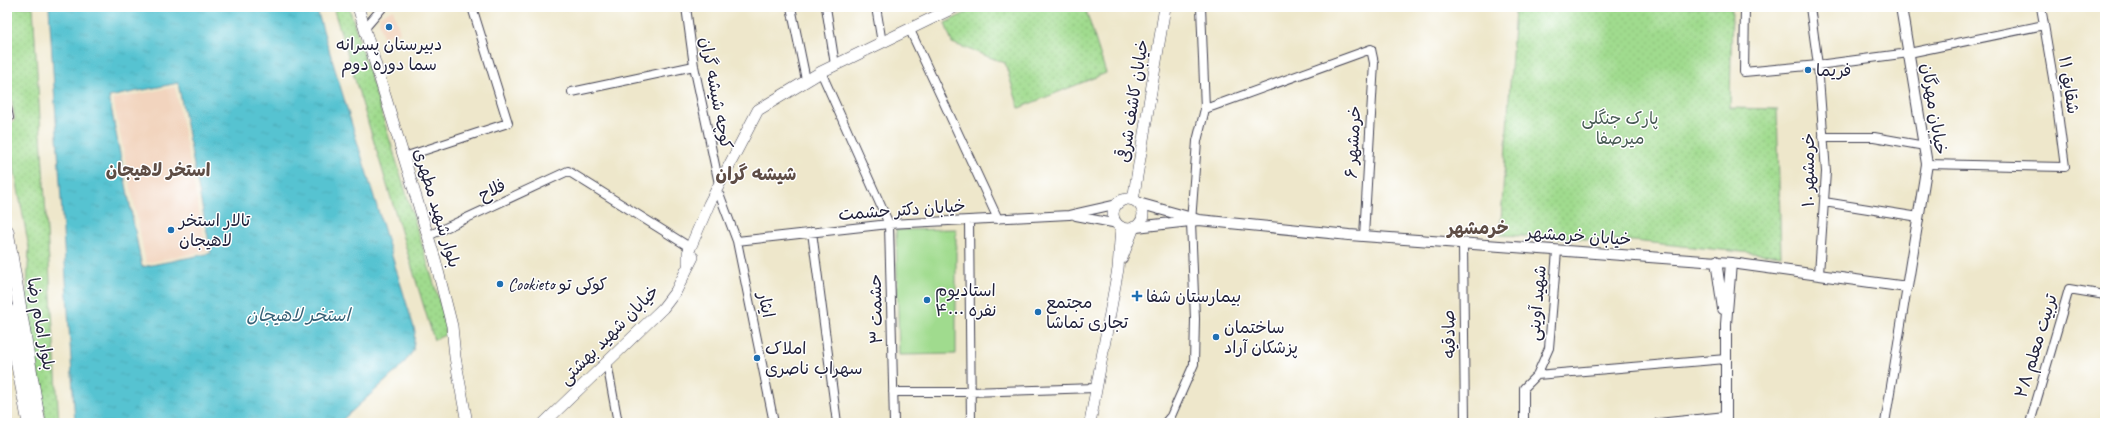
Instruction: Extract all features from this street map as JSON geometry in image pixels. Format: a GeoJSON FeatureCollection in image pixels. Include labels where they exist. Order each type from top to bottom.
{"type":"FeatureCollection","features":[{"type":"Feature","properties":{"kind":"main road","name":"بلوار شهید مطهری"},"geometry":{"type":"LineString","coordinates":[[358,7],[428,236],[452,326],[455,358],[467,423]]}},
{"type":"Feature","properties":{"kind":"main road","name":"خیابان کاشف شرقی"},"geometry":{"type":"LineString","coordinates":[[1136,202],[1165,7]]}},
{"type":"Feature","properties":{"kind":"main road","name":"خیابان شهید بهشتی"},"geometry":{"type":"LineString","coordinates":[[544,423],[664,308],[676,291],[688,263],[691,248],[719,184],[732,162],[758,110],[821,72],[953,8]]}},
{"type":"Feature","properties":{"kind":"main road","name":"خیابان شهید بهشتی"},"geometry":{"type":"LineString","coordinates":[[688,263],[694,255],[720,196],[732,162]]}},
{"type":"Feature","properties":{"kind":"main road"},"geometry":{"type":"LineString","coordinates":[[1090,423],[1118,269],[1120,226],[1114,212],[1122,200],[1136,202],[1143,216],[1135,227],[1118,269]]}},
{"type":"Feature","properties":{"kind":"main road"},"geometry":{"type":"LineString","coordinates":[[1120,226],[1135,227]]}},
{"type":"Feature","properties":{"kind":"main road","name":"بلوار امام رضا"},"geometry":{"type":"LineString","coordinates":[[7,231],[10,274],[39,423]]}},
{"type":"Feature","properties":{"kind":"main road","name":"بلوار امام رضا"},"geometry":{"type":"LineString","coordinates":[[7,309],[28,423]]}},
{"type":"Feature","properties":{"kind":"street"},"geometry":{"type":"LineString","coordinates":[[365,28],[383,7]]}},
{"type":"Feature","properties":{"kind":"street"},"geometry":{"type":"LineString","coordinates":[[404,157],[508,123],[472,7]]}},
{"type":"Feature","properties":{"kind":"street","name":"کوچه شیشه گران"},"geometry":{"type":"LineString","coordinates":[[686,7],[694,66],[719,184]]}},
{"type":"Feature","properties":{"kind":"street"},"geometry":{"type":"LineString","coordinates":[[791,7],[806,80]]}},
{"type":"Feature","properties":{"kind":"street"},"geometry":{"type":"LineString","coordinates":[[826,7],[835,65]]}},
{"type":"Feature","properties":{"kind":"street"},"geometry":{"type":"LineString","coordinates":[[876,7],[882,43]]}},
{"type":"Feature","properties":{"kind":"street"},"geometry":{"type":"LineString","coordinates":[[1165,423],[1171,416],[1194,364],[1194,219],[1197,141],[1205,109],[1201,7]]}},
{"type":"Feature","properties":{"kind":"street"},"geometry":{"type":"LineString","coordinates":[[1745,7],[1744,72],[1818,65],[1909,53],[2044,25]]}},
{"type":"Feature","properties":{"kind":"street","name":"خرمشهر ۱۰"},"geometry":{"type":"LineString","coordinates":[[1810,7],[1818,65],[1826,172],[1819,274]]}},
{"type":"Feature","properties":{"kind":"street","name":"خیابان مهرگان"},"geometry":{"type":"LineString","coordinates":[[1901,7],[1927,164],[1907,287]]}},
{"type":"Feature","properties":{"kind":"street","name":"شقایق ۱۱"},"geometry":{"type":"LineString","coordinates":[[1927,164],[2065,167],[2041,7]]}},
{"type":"Feature","properties":{"kind":"street"},"geometry":{"type":"LineString","coordinates":[[910,30],[998,219]]}},
{"type":"Feature","properties":{"kind":"street","name":"خرمشهر ۶"},"geometry":{"type":"LineString","coordinates":[[1205,109],[1371,50],[1374,63],[1364,236]]}},
{"type":"Feature","properties":{"kind":"street"},"geometry":{"type":"LineString","coordinates":[[572,92],[694,66]]}},
{"type":"Feature","properties":{"kind":"street"},"geometry":{"type":"LineString","coordinates":[[821,72],[889,224]]}},
{"type":"Feature","properties":{"kind":"street"},"geometry":{"type":"LineString","coordinates":[[7,108],[9,118],[7,120]]}},
{"type":"Feature","properties":{"kind":"street"},"geometry":{"type":"LineString","coordinates":[[1824,137],[1874,137],[1925,146]]}},
{"type":"Feature","properties":{"kind":"street","name":"فلاح"},"geometry":{"type":"LineString","coordinates":[[428,236],[568,171],[691,248]]}},
{"type":"Feature","properties":{"kind":"street","name":"ایثار"},"geometry":{"type":"LineString","coordinates":[[720,196],[737,241],[774,423]]}},
{"type":"Feature","properties":{"kind":"street"},"geometry":{"type":"LineString","coordinates":[[1136,202],[1194,219]]}},
{"type":"Feature","properties":{"kind":"street"},"geometry":{"type":"LineString","coordinates":[[1824,202],[1919,217]]}},
{"type":"Feature","properties":{"kind":"street"},"geometry":{"type":"LineString","coordinates":[[1069,215],[1118,204]]}},
{"type":"Feature","properties":{"kind":"street"},"geometry":{"type":"LineString","coordinates":[[1069,215],[1120,226]]}},
{"type":"Feature","properties":{"kind":"street","name":"خیابان دکتر حشمت"},"geometry":{"type":"LineString","coordinates":[[737,241],[889,224],[1069,215]]}},
{"type":"Feature","properties":{"kind":"street"},"geometry":{"type":"LineString","coordinates":[[1135,227],[1194,219]]}},
{"type":"Feature","properties":{"kind":"street","name":"خیابان خرمشهر"},"geometry":{"type":"LineString","coordinates":[[1194,219],[1462,244],[1716,261],[1907,287]]}},
{"type":"Feature","properties":{"kind":"street"},"geometry":{"type":"LineString","coordinates":[[969,220],[971,423]]}},
{"type":"Feature","properties":{"kind":"street","name":"حشمت ۳"},"geometry":{"type":"LineString","coordinates":[[889,224],[894,423]]}},
{"type":"Feature","properties":{"kind":"street"},"geometry":{"type":"LineString","coordinates":[[812,232],[837,423]]}},
{"type":"Feature","properties":{"kind":"street","name":"صادقیه"},"geometry":{"type":"LineString","coordinates":[[1462,244],[1465,423]]}},
{"type":"Feature","properties":{"kind":"street","name":"شهید آوینی"},"geometry":{"type":"LineString","coordinates":[[1524,423],[1524,388],[1537,375],[1549,348],[1557,251]]}},
{"type":"Feature","properties":{"kind":"street"},"geometry":{"type":"LineString","coordinates":[[1716,261],[1726,324]]}},
{"type":"Feature","properties":{"kind":"street"},"geometry":{"type":"LineString","coordinates":[[1658,423],[1726,420],[1726,324],[1731,263]]}},
{"type":"Feature","properties":{"kind":"street"},"geometry":{"type":"LineString","coordinates":[[1885,423],[1907,287]]}},
{"type":"Feature","properties":{"kind":"street","name":"تربیت معلم ۲۸"},"geometry":{"type":"LineString","coordinates":[[2030,423],[2069,289],[2105,295]]}},
{"type":"Feature","properties":{"kind":"street"},"geometry":{"type":"LineString","coordinates":[[1537,375],[1726,359]]}},
{"type":"Feature","properties":{"kind":"street"},"geometry":{"type":"LineString","coordinates":[[606,363],[618,423]]}},
{"type":"Feature","properties":{"kind":"street"},"geometry":{"type":"LineString","coordinates":[[893,392],[970,392],[1096,388]]}},
{"type":"Feature","properties":{"kind":"shaded area","name":"دبیرستان پسرانه سما دوره دوم"},"geometry":{"type":"Polygon","coordinates":[[[393,9],[400,32],[383,37],[379,22],[380,16],[393,9]]]}},
{"type":"Feature","properties":{"kind":"shaded area"},"geometry":{"type":"Polygon","coordinates":[[[175,87],[207,251],[146,263],[113,99],[175,87]]]}},
{"type":"Feature","properties":{"kind":"green space"},"geometry":{"type":"Polygon","coordinates":[[[7,7],[33,7],[59,423],[46,423],[26,307],[29,248],[7,129],[15,119],[7,77],[7,7]]]}},
{"type":"Feature","properties":{"kind":"green space"},"geometry":{"type":"Polygon","coordinates":[[[333,7],[349,7],[446,323],[445,335],[434,340],[333,7]]]}},
{"type":"Feature","properties":{"kind":"green space"},"geometry":{"type":"Polygon","coordinates":[[[978,7],[1085,7],[1106,73],[1019,108],[1005,63],[952,43],[945,23],[978,7]]]}},
{"type":"Feature","properties":{"kind":"green space","name":"پارک جنگلی میرصفا"},"geometry":{"type":"Polygon","coordinates":[[[1732,7],[1730,108],[1777,109],[1781,256],[1633,241],[1500,235],[1515,9],[1732,7]]]}},
{"type":"Feature","properties":{"kind":"green space","name":"استادیوم ۴۰۰۰ نفره"},"geometry":{"type":"Polygon","coordinates":[[[956,229],[956,354],[899,355],[896,230],[956,229]]]}},
{"type":"Feature","properties":{"kind":"water","name":"استخر لاهیجان"},"geometry":{"type":"Polygon","coordinates":[[[49,7],[316,7],[415,331],[413,351],[401,367],[339,423],[75,423],[49,7]],[[178,83],[109,97],[142,267],[211,253],[178,83]]]}},
{"type":"Feature","properties":{"kind":"place","name":"دبیرستان پسرانه سما دوره دوم"},"geometry":{"type":"Point","coordinates":[389,27]}},
{"type":"Feature","properties":{"kind":"place","name":"فریما"},"geometry":{"type":"Point","coordinates":[1808,70]}},
{"type":"Feature","properties":{"kind":"place","name":"تالار استخر لاهیجان"},"geometry":{"type":"Point","coordinates":[171,230]}},
{"type":"Feature","properties":{"kind":"place","name":"Cookieto کوکی تو"},"geometry":{"type":"Point","coordinates":[500,284]}},
{"type":"Feature","properties":{"kind":"place","name":"بیمارستان شفا"},"geometry":{"type":"Point","coordinates":[1137,296]}},
{"type":"Feature","properties":{"kind":"place","name":"استادیوم ۴۰۰۰ نفره"},"geometry":{"type":"Point","coordinates":[927,300]}},
{"type":"Feature","properties":{"kind":"place","name":"مجتمع تجاری تماشا"},"geometry":{"type":"Point","coordinates":[1038,312]}},
{"type":"Feature","properties":{"kind":"place","name":"ساختمان پزشکان آراد"},"geometry":{"type":"Point","coordinates":[1216,337]}},
{"type":"Feature","properties":{"kind":"place","name":"املاک سهراب ناصری"},"geometry":{"type":"Point","coordinates":[757,358]}},
{"type":"Feature","properties":{"kind":"district","name":"استخر لاهیجان"},"geometry":{"type":"Point","coordinates":[158,170]}},
{"type":"Feature","properties":{"kind":"district","name":"شیشه گران"},"geometry":{"type":"Point","coordinates":[756,174]}},
{"type":"Feature","properties":{"kind":"district","name":"خرمشهر"},"geometry":{"type":"Point","coordinates":[1478,228]}}]}
